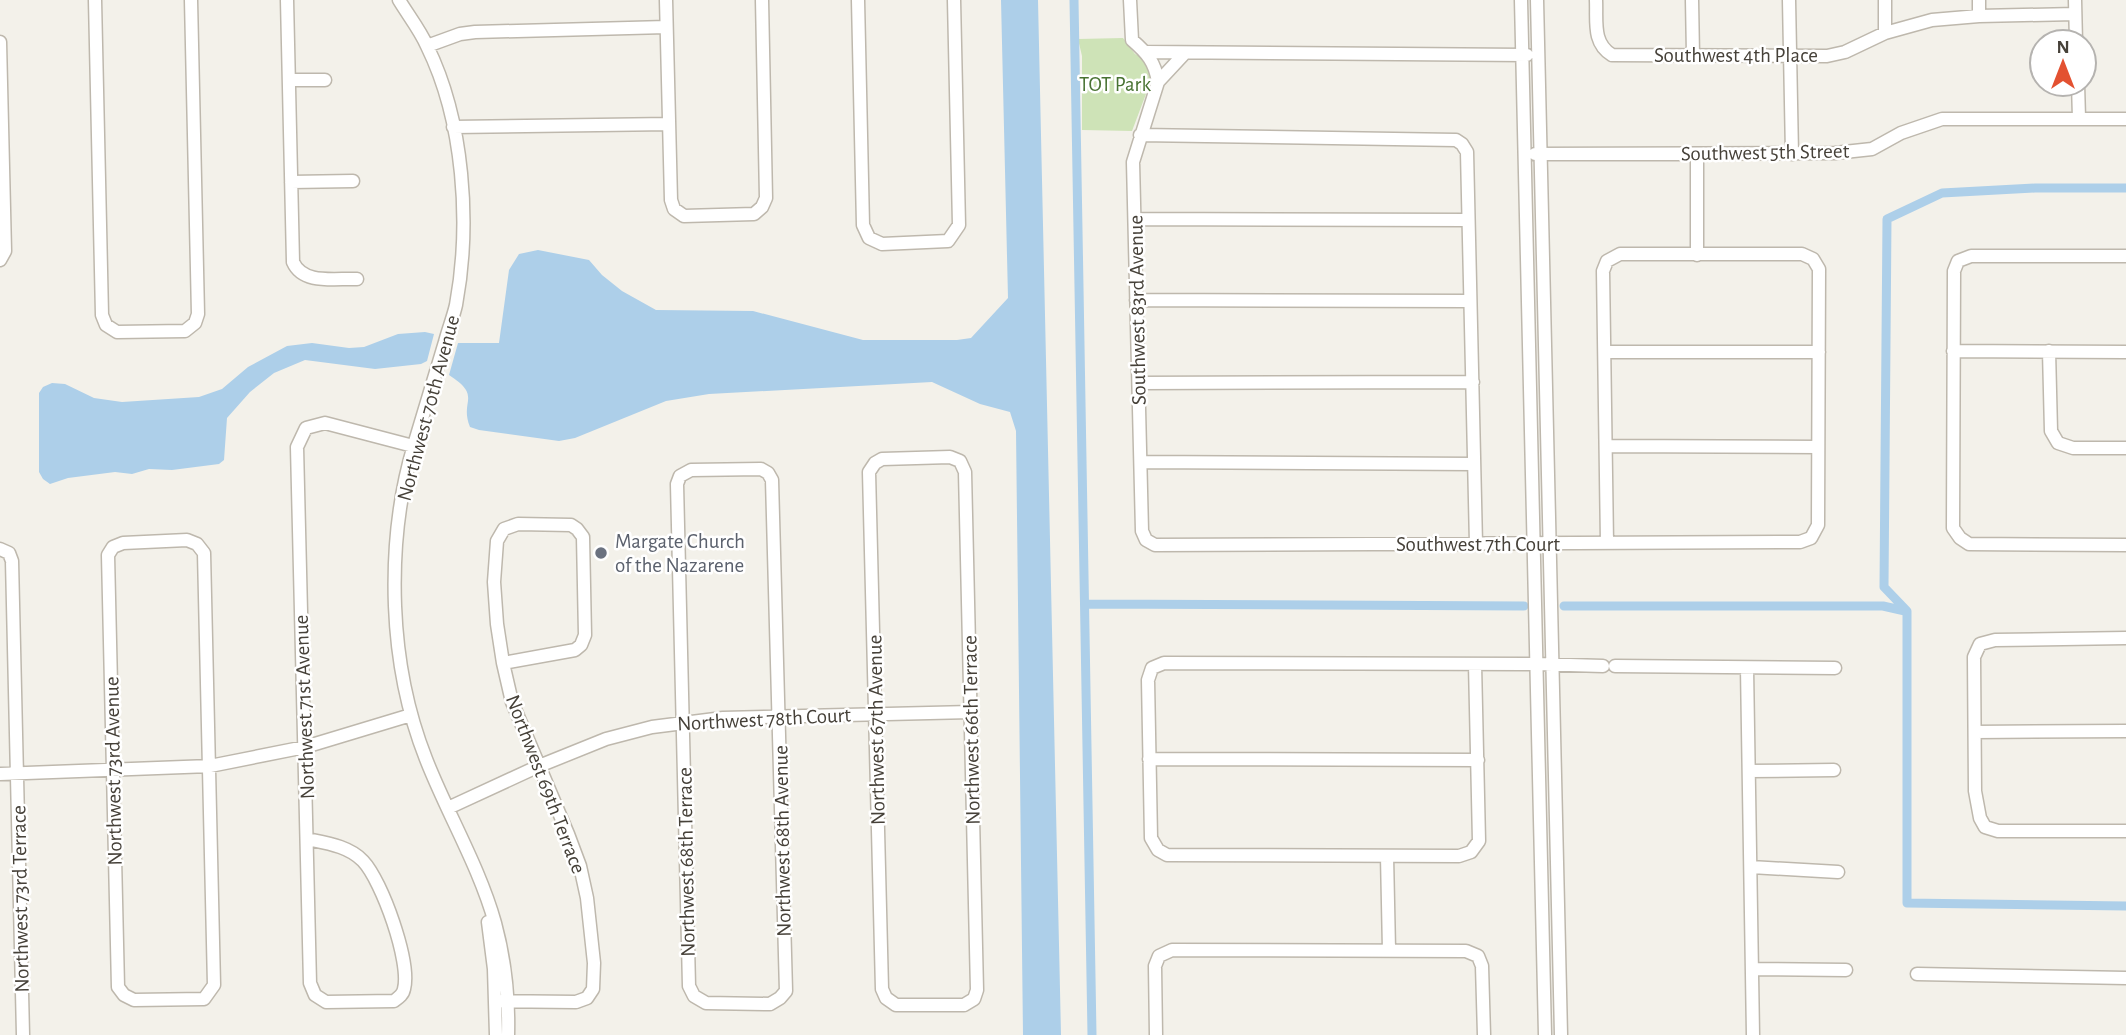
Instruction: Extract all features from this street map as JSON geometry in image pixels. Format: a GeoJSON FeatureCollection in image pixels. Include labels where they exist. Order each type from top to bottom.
{"type":"FeatureCollection","features":[{"type":"Feature","properties":{"kind":"street"},"geometry":{"type":"LineString","coordinates":[[95,0],[102,314],[106,325],[117,332],[185,331],[195,323],[198,314],[191,0]]}},
{"type":"Feature","properties":{"kind":"street"},"geometry":{"type":"LineString","coordinates":[[287,0],[293,262],[306,278],[357,279]]}},
{"type":"Feature","properties":{"kind":"street","name":"Northwest 70th Avenue"},"geometry":{"type":"LineString","coordinates":[[399,0],[427,46],[444,90],[461,164],[463,208],[461,267],[455,308],[413,446],[398,530],[395,606],[411,715],[426,761],[494,920],[504,962],[502,1001],[496,1035]]}},
{"type":"Feature","properties":{"kind":"street"},"geometry":{"type":"LineString","coordinates":[[666,0],[671,200],[674,209],[684,216],[754,214],[766,198],[762,0]]}},
{"type":"Feature","properties":{"kind":"street"},"geometry":{"type":"LineString","coordinates":[[858,0],[863,225],[869,238],[882,244],[948,241],[959,225],[954,0]]}},
{"type":"Feature","properties":{"kind":"street"},"geometry":{"type":"LineString","coordinates":[[1130,0],[1132,40],[1147,52],[1156,66],[1157,82]]}},
{"type":"Feature","properties":{"kind":"street"},"geometry":{"type":"LineString","coordinates":[[1521,0],[1545,1035]]}},
{"type":"Feature","properties":{"kind":"street"},"geometry":{"type":"LineString","coordinates":[[1537,0],[1561,1035]]}},
{"type":"Feature","properties":{"kind":"street","name":"Southwest 4th Place"},"geometry":{"type":"LineString","coordinates":[[1596,0],[1597,40],[1602,49],[1612,55],[1827,56],[1845,52],[1885,33],[1932,20],[2075,14]]}},
{"type":"Feature","properties":{"kind":"street"},"geometry":{"type":"LineString","coordinates":[[1692,0],[1693,55]]}},
{"type":"Feature","properties":{"kind":"street"},"geometry":{"type":"LineString","coordinates":[[1789,0],[1792,153]]}},
{"type":"Feature","properties":{"kind":"street"},"geometry":{"type":"LineString","coordinates":[[1885,0],[1885,33]]}},
{"type":"Feature","properties":{"kind":"street"},"geometry":{"type":"LineString","coordinates":[[1979,0],[1979,16]]}},
{"type":"Feature","properties":{"kind":"street"},"geometry":{"type":"LineString","coordinates":[[2075,0],[2076,28]]}},
{"type":"Feature","properties":{"kind":"street"},"geometry":{"type":"LineString","coordinates":[[427,46],[460,34],[475,32],[666,27]]}},
{"type":"Feature","properties":{"kind":"street"},"geometry":{"type":"LineString","coordinates":[[0,42],[5,251],[0,260]]}},
{"type":"Feature","properties":{"kind":"street"},"geometry":{"type":"LineString","coordinates":[[1147,52],[1538,55]]}},
{"type":"Feature","properties":{"kind":"street","name":"Southwest 83rd Avenue"},"geometry":{"type":"LineString","coordinates":[[1146,540],[1142,530],[1133,162],[1157,82],[1185,53]]}},
{"type":"Feature","properties":{"kind":"street"},"geometry":{"type":"LineString","coordinates":[[289,80],[326,80]]}},
{"type":"Feature","properties":{"kind":"street"},"geometry":{"type":"LineString","coordinates":[[2079,98],[2080,118]]}},
{"type":"Feature","properties":{"kind":"street","name":"Southwest 5th Street"},"geometry":{"type":"LineString","coordinates":[[1524,153],[1835,153],[1872,149],[1901,133],[1942,119],[2126,119]]}},
{"type":"Feature","properties":{"kind":"street"},"geometry":{"type":"LineString","coordinates":[[453,127],[669,124]]}},
{"type":"Feature","properties":{"kind":"street"},"geometry":{"type":"LineString","coordinates":[[1140,135],[1455,140],[1462,145],[1467,152],[1476,544]]}},
{"type":"Feature","properties":{"kind":"street"},"geometry":{"type":"LineString","coordinates":[[1697,255],[1698,155]]}},
{"type":"Feature","properties":{"kind":"street"},"geometry":{"type":"LineString","coordinates":[[291,182],[353,181]]}},
{"type":"Feature","properties":{"kind":"street"},"geometry":{"type":"LineString","coordinates":[[1135,219],[1468,220]]}},
{"type":"Feature","properties":{"kind":"street"},"geometry":{"type":"LineString","coordinates":[[1606,446],[1818,447],[1819,269],[1813,259],[1802,254],[1620,254],[1607,261],[1603,271],[1607,543]]}},
{"type":"Feature","properties":{"kind":"street"},"geometry":{"type":"LineString","coordinates":[[2126,256],[1970,256],[1958,261],[1954,271],[1953,351],[1953,528],[1960,538],[1969,544],[2126,545]]}},
{"type":"Feature","properties":{"kind":"street"},"geometry":{"type":"LineString","coordinates":[[1136,300],[1470,301]]}},
{"type":"Feature","properties":{"kind":"street"},"geometry":{"type":"LineString","coordinates":[[1953,351],[2126,352]]}},
{"type":"Feature","properties":{"kind":"street"},"geometry":{"type":"LineString","coordinates":[[1605,352],[1819,352]]}},
{"type":"Feature","properties":{"kind":"street"},"geometry":{"type":"LineString","coordinates":[[2049,352],[2051,430],[2058,443],[2073,448],[2126,448]]}},
{"type":"Feature","properties":{"kind":"street"},"geometry":{"type":"LineString","coordinates":[[1139,383],[1473,382]]}},
{"type":"Feature","properties":{"kind":"street","name":"Northwest 71st Avenue"},"geometry":{"type":"LineString","coordinates":[[307,839],[351,852],[363,861],[372,875],[383,896],[398,939],[404,969],[405,988],[394,1001],[326,1002],[315,995],[310,983],[297,447],[306,428],[325,423],[413,446]]}},
{"type":"Feature","properties":{"kind":"street","name":"Southwest 7th Court"},"geometry":{"type":"LineString","coordinates":[[1146,540],[1155,545],[1800,542],[1811,538],[1818,524],[1818,447]]}},
{"type":"Feature","properties":{"kind":"street","name":"Northwest 66th Terrace"},"geometry":{"type":"LineString","coordinates":[[875,463],[882,459],[950,457],[960,461],[965,471],[977,990],[974,999],[964,1005],[896,1005],[886,998]]}},
{"type":"Feature","properties":{"kind":"street","name":"Northwest 67th Avenue"},"geometry":{"type":"LineString","coordinates":[[875,463],[869,472],[881,989],[886,998]]}},
{"type":"Feature","properties":{"kind":"street"},"geometry":{"type":"LineString","coordinates":[[1140,463],[1474,464]]}},
{"type":"Feature","properties":{"kind":"street","name":"Northwest 68th Avenue"},"geometry":{"type":"LineString","coordinates":[[680,476],[691,470],[761,469],[768,473],[772,480],[779,716],[786,991],[770,1004],[706,1003],[694,996]]}},
{"type":"Feature","properties":{"kind":"street","name":"Northwest 68th Terrace"},"geometry":{"type":"LineString","coordinates":[[680,476],[677,484],[689,986],[694,996]]}},
{"type":"Feature","properties":{"kind":"street","name":"Northwest 69th Terrace"},"geometry":{"type":"LineString","coordinates":[[502,1001],[576,1002],[587,998],[593,989],[594,963],[587,898],[580,866],[512,702],[503,663],[497,624],[494,582],[497,541],[504,528],[518,524],[570,524],[577,528],[583,537],[585,635],[581,645],[575,650],[503,663]]}},
{"type":"Feature","properties":{"kind":"street","name":"Northwest 73rd Avenue"},"geometry":{"type":"LineString","coordinates":[[187,540],[197,544],[204,553],[210,766],[214,985],[204,999],[134,1000],[124,995],[118,987],[108,555],[113,547],[123,543],[187,540]]}},
{"type":"Feature","properties":{"kind":"street","name":"Northwest 73rd Terrace"},"geometry":{"type":"LineString","coordinates":[[5,551],[12,561],[23,1035]]}},
{"type":"Feature","properties":{"kind":"street"},"geometry":{"type":"LineString","coordinates":[[2126,638],[1996,640],[1979,644],[1974,657],[1975,790],[1980,818],[1985,827],[1998,831],[2126,831]]}},
{"type":"Feature","properties":{"kind":"street"},"geometry":{"type":"LineString","coordinates":[[1475,664],[1479,841],[1471,852],[1459,856],[1167,855],[1158,850],[1151,838],[1148,680],[1153,668],[1164,663],[1536,664],[1835,668]]}},
{"type":"Feature","properties":{"kind":"street"},"geometry":{"type":"LineString","coordinates":[[1747,668],[1753,1035]]}},
{"type":"Feature","properties":{"kind":"street","name":"Northwest 78th Court"},"geometry":{"type":"LineString","coordinates":[[448,808],[606,739],[683,721],[971,712]]}},
{"type":"Feature","properties":{"kind":"street"},"geometry":{"type":"LineString","coordinates":[[0,774],[210,766],[305,747],[411,715]]}},
{"type":"Feature","properties":{"kind":"street"},"geometry":{"type":"LineString","coordinates":[[1975,732],[2126,731]]}},
{"type":"Feature","properties":{"kind":"street"},"geometry":{"type":"LineString","coordinates":[[1149,759],[1478,760]]}},
{"type":"Feature","properties":{"kind":"street"},"geometry":{"type":"LineString","coordinates":[[1749,771],[1834,770]]}},
{"type":"Feature","properties":{"kind":"street"},"geometry":{"type":"LineString","coordinates":[[1387,856],[1389,950]]}},
{"type":"Feature","properties":{"kind":"street"},"geometry":{"type":"LineString","coordinates":[[1751,867],[1838,872]]}},
{"type":"Feature","properties":{"kind":"street"},"geometry":{"type":"LineString","coordinates":[[1156,1035],[1155,966],[1159,956],[1172,950],[1466,951],[1478,956],[1482,966],[1484,1035]]}},
{"type":"Feature","properties":{"kind":"street"},"geometry":{"type":"LineString","coordinates":[[1752,969],[1846,970]]}},
{"type":"Feature","properties":{"kind":"street"},"geometry":{"type":"LineString","coordinates":[[1917,974],[2126,978]]}},
{"type":"Feature","properties":{"kind":"street","name":"Northwest 70th Avenue"},"geometry":{"type":"LineString","coordinates":[[502,1001],[508,1035]]}},
{"type":"Feature","properties":{"kind":"green space","name":"TOT Park"},"geometry":{"type":"Polygon","coordinates":[[[1123,38],[1135,54],[1146,59],[1152,78],[1132,131],[1082,130],[1082,56],[1078,39],[1123,38]]]}},
{"type":"Feature","properties":{"kind":"water"},"geometry":{"type":"Polygon","coordinates":[[[1001,0],[1038,0],[1061,1035],[1023,1035],[1016,431],[1010,412],[980,404],[932,382],[709,394],[666,401],[575,438],[559,441],[470,427],[467,418],[468,394],[459,382],[449,375],[458,343],[499,343],[509,270],[519,254],[538,250],[589,260],[622,291],[656,310],[753,311],[863,340],[971,338],[1008,298],[1001,0]]]}},
{"type":"Feature","properties":{"kind":"water"},"geometry":{"type":"Polygon","coordinates":[[[398,334],[434,334],[427,361],[421,364],[375,369],[305,360],[274,373],[250,392],[227,418],[224,460],[219,464],[172,470],[149,469],[132,474],[115,472],[68,478],[50,484],[39,472],[39,393],[43,387],[52,383],[65,384],[94,398],[122,402],[199,397],[222,389],[248,367],[287,346],[312,343],[349,348],[364,347],[398,334]]]}},
{"type":"Feature","properties":{"kind":"waterway"},"geometry":{"type":"LineString","coordinates":[[1074,0],[1092,1035]]}},
{"type":"Feature","properties":{"kind":"waterway"},"geometry":{"type":"LineString","coordinates":[[2126,188],[2035,188],[1942,193],[1887,219],[1884,587],[1907,611],[1907,903],[2126,906]]}},
{"type":"Feature","properties":{"kind":"waterway"},"geometry":{"type":"LineString","coordinates":[[1087,604],[1524,606]]}},
{"type":"Feature","properties":{"kind":"waterway"},"geometry":{"type":"LineString","coordinates":[[1564,606],[1883,606],[1905,611]]}},
{"type":"Feature","properties":{"kind":"place","name":"Margate Church of the Nazarene"},"geometry":{"type":"Point","coordinates":[601,553]}}]}
